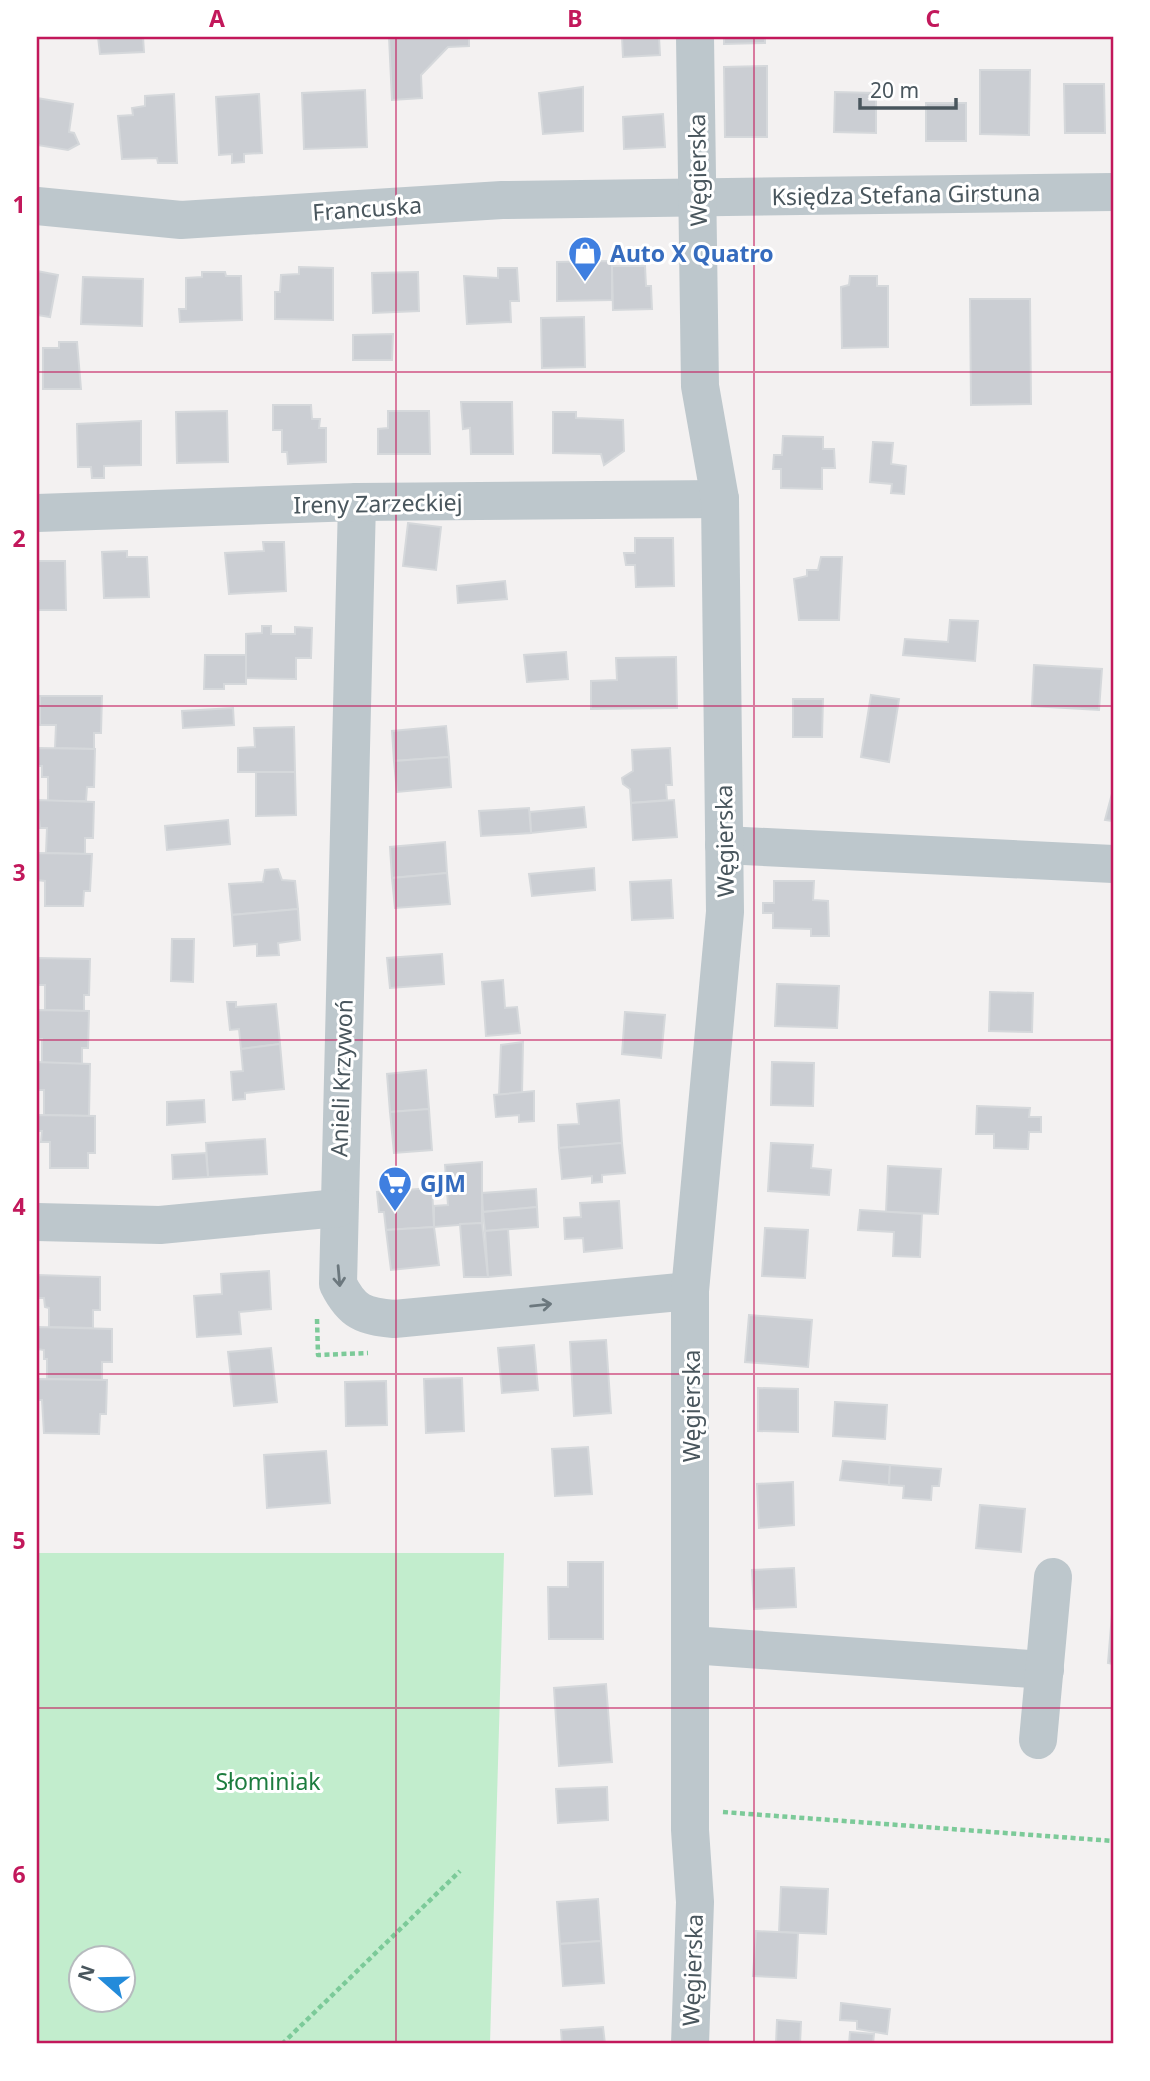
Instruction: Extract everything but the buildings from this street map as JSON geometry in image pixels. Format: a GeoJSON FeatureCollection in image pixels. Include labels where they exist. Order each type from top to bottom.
{"type":"FeatureCollection","features":[{"type":"Feature","properties":{"kind":"street","name":"Węgierska"},"geometry":{"type":"LineString","coordinates":[[690,2044],[695,1902],[690,1810],[690,1290],[724,912],[720,499],[700,386],[695,37]]}},
{"type":"Feature","properties":{"kind":"street","name":"Księdza Stefana Girstuna"},"geometry":{"type":"LineString","coordinates":[[698,197],[1113,192]]}},
{"type":"Feature","properties":{"kind":"street","name":"Francuska"},"geometry":{"type":"LineString","coordinates":[[37,206],[181,220],[502,200],[698,197]]}},
{"type":"Feature","properties":{"kind":"street","name":"Ireny Zarzeckiej"},"geometry":{"type":"LineString","coordinates":[[37,513],[357,502],[720,499]]}},
{"type":"Feature","properties":{"kind":"street","name":"Anieli Krzywoń"},"geometry":{"type":"LineString","coordinates":[[357,502],[338,1284],[347,1304],[368,1316],[394,1320],[690,1290]]}},
{"type":"Feature","properties":{"kind":"street"},"geometry":{"type":"LineString","coordinates":[[724,845],[1113,864]]}},
{"type":"Feature","properties":{"kind":"street"},"geometry":{"type":"LineString","coordinates":[[37,1222],[160,1225],[338,1208]]}},
{"type":"Feature","properties":{"kind":"street"},"geometry":{"type":"LineString","coordinates":[[1038,1740],[1053,1577]]}},
{"type":"Feature","properties":{"kind":"street"},"geometry":{"type":"LineString","coordinates":[[691,1645],[1045,1670]]}},
{"type":"Feature","properties":{"kind":"path"},"geometry":{"type":"LineString","coordinates":[[317,1314],[318,1355],[373,1353]]}},
{"type":"Feature","properties":{"kind":"path"},"geometry":{"type":"LineString","coordinates":[[690,1810],[1113,1842]]}},
{"type":"Feature","properties":{"kind":"path"},"geometry":{"type":"LineString","coordinates":[[282,2044],[460,1871]]}},
{"type":"Feature","properties":{"kind":"green space","name":"Słominiak"},"geometry":{"type":"Polygon","coordinates":[[[37,1553],[504,1553],[490,2044],[37,2044],[37,1553]]]}},
{"type":"Feature","properties":{"kind":"place","name":"Auto X Quatro"},"geometry":{"type":"Point","coordinates":[585,283]}},
{"type":"Feature","properties":{"kind":"place","name":"GJM"},"geometry":{"type":"Point","coordinates":[395,1213]}}]}
